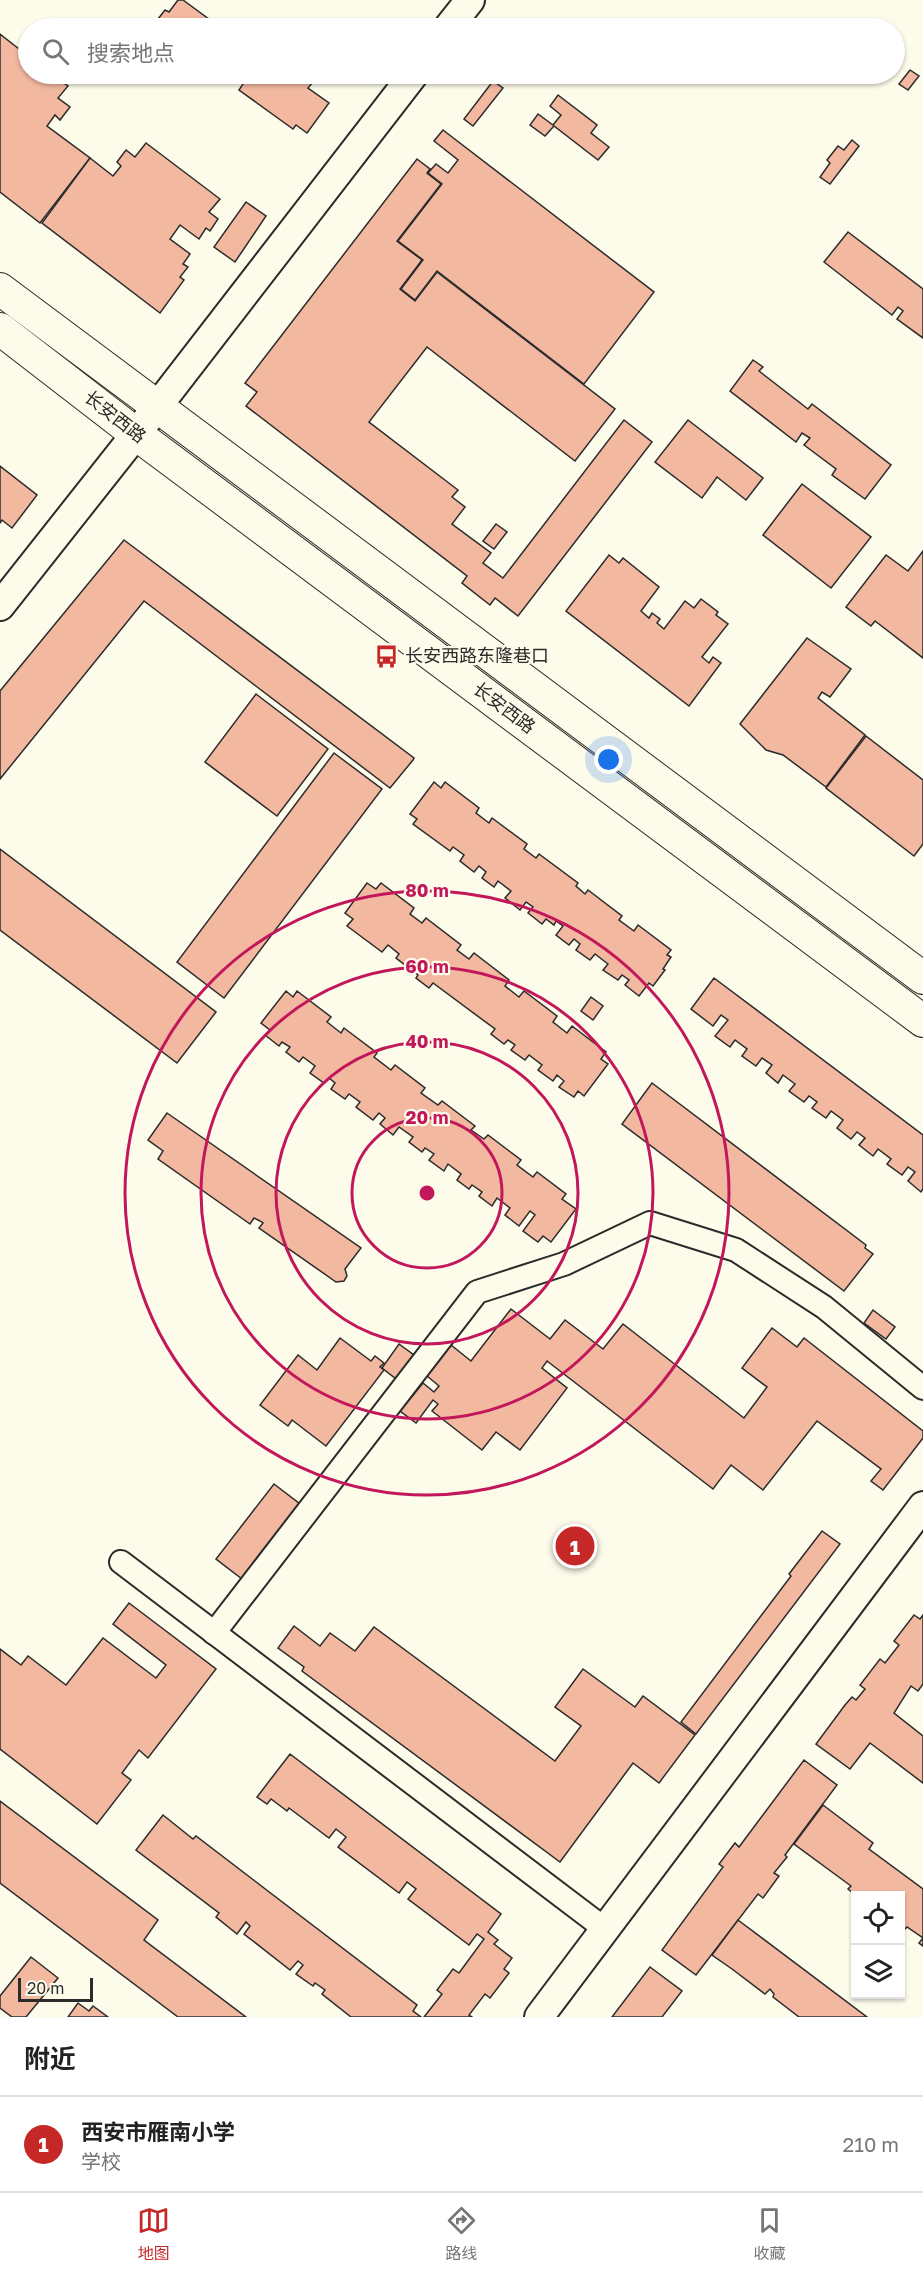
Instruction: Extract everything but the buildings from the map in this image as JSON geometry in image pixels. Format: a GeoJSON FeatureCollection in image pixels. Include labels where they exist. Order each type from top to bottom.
{"type":"FeatureCollection","features":[{"type":"Feature","properties":{"kind":"main road","name":"长安西路"},"geometry":{"type":"LineString","coordinates":[[0,289],[923,978]]}},
{"type":"Feature","properties":{"kind":"main road","name":"长安西路"},"geometry":{"type":"LineString","coordinates":[[0,329],[136,434],[923,1021]]}},
{"type":"Feature","properties":{"kind":"street"},"geometry":{"type":"LineString","coordinates":[[456,18],[471,0]]}},
{"type":"Feature","properties":{"kind":"street"},"geometry":{"type":"LineString","coordinates":[[0,606],[406,84]]}},
{"type":"Feature","properties":{"kind":"street"},"geometry":{"type":"LineString","coordinates":[[214,1633],[477,1292],[564,1264],[650,1223],[736,1250],[824,1307],[923,1388]]}},
{"type":"Feature","properties":{"kind":"street"},"geometry":{"type":"LineString","coordinates":[[539,2017],[923,1506]]}},
{"type":"Feature","properties":{"kind":"street"},"geometry":{"type":"LineString","coordinates":[[121,1562],[605,1929]]}},
{"type":"Feature","properties":{"kind":"place","name":"长安西路东隆巷口"},"geometry":{"type":"Point","coordinates":[387,656]}},
{"type":"Feature","properties":{"kind":"place","name":"西安市雁南小学"},"geometry":{"type":"Point","coordinates":[575,1546]}}]}
